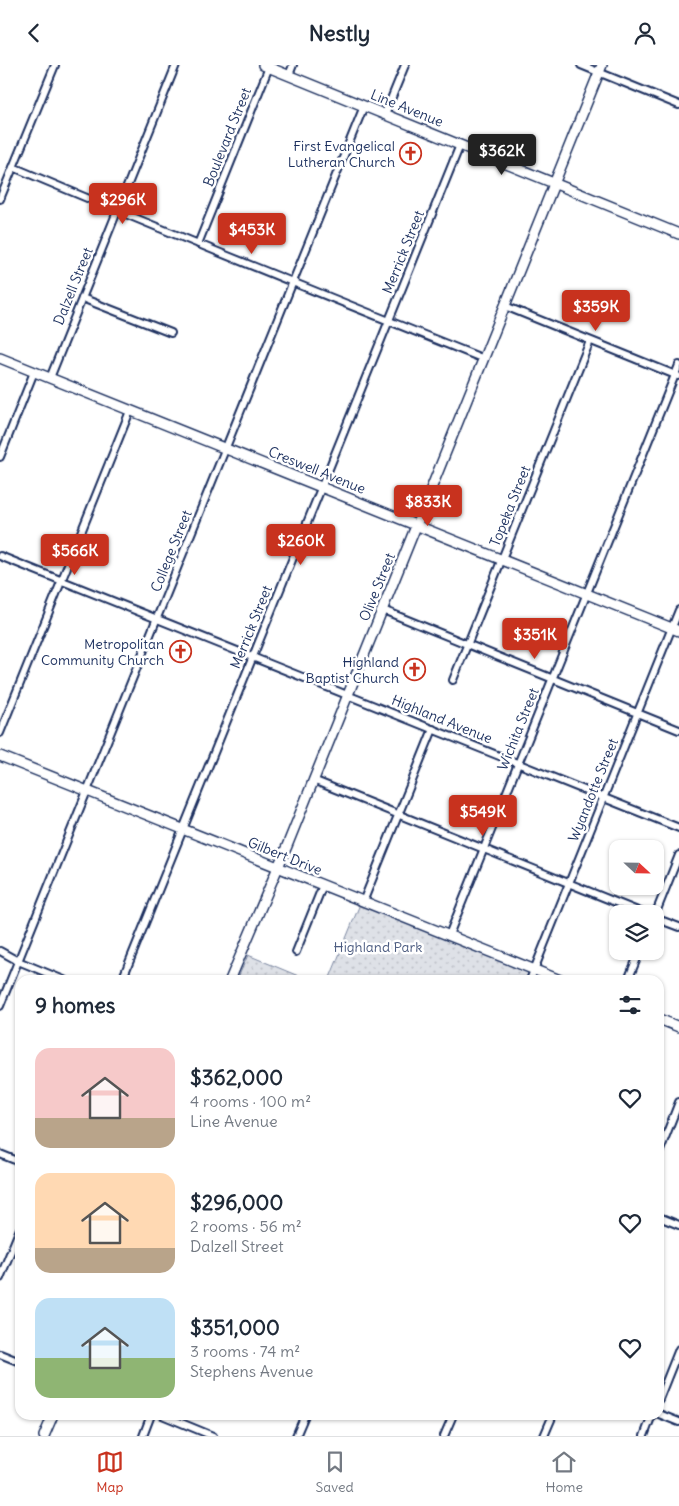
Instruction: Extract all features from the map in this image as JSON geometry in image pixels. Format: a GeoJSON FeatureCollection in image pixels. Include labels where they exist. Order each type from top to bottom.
{"type":"FeatureCollection","features":[{"type":"Feature","properties":{"kind":"street"},"geometry":{"type":"LineString","coordinates":[[0,199],[55,65]]}},
{"type":"Feature","properties":{"kind":"street","name":"Dalzell Street"},"geometry":{"type":"LineString","coordinates":[[50,378],[176,65]]}},
{"type":"Feature","properties":{"kind":"street"},"geometry":{"type":"LineString","coordinates":[[289,75],[293,65]]}},
{"type":"Feature","properties":{"kind":"street"},"geometry":{"type":"LineString","coordinates":[[385,114],[404,65]]}},
{"type":"Feature","properties":{"kind":"street"},"geometry":{"type":"LineString","coordinates":[[580,65],[601,69],[679,105]]}},
{"type":"Feature","properties":{"kind":"street","name":"Line Avenue"},"geometry":{"type":"LineString","coordinates":[[266,66],[679,234]]}},
{"type":"Feature","properties":{"kind":"street","name":"Boulevard Street"},"geometry":{"type":"LineString","coordinates":[[198,245],[266,66]]}},
{"type":"Feature","properties":{"kind":"street","name":"Olive Street"},"geometry":{"type":"LineString","coordinates":[[232,975],[314,780],[601,69]]}},
{"type":"Feature","properties":{"kind":"street","name":"College Street"},"geometry":{"type":"LineString","coordinates":[[0,1006],[364,106]]}},
{"type":"Feature","properties":{"kind":"street","name":"Merrick Street"},"geometry":{"type":"LineString","coordinates":[[124,975],[460,145]]}},
{"type":"Feature","properties":{"kind":"street"},"geometry":{"type":"LineString","coordinates":[[13,167],[198,245],[294,281],[484,359]]}},
{"type":"Feature","properties":{"kind":"street"},"geometry":{"type":"LineString","coordinates":[[82,298],[171,333]]}},
{"type":"Feature","properties":{"kind":"street"},"geometry":{"type":"LineString","coordinates":[[505,306],[677,376]]}},
{"type":"Feature","properties":{"kind":"street","name":"Topeka Street"},"geometry":{"type":"LineString","coordinates":[[453,680],[590,341]]}},
{"type":"Feature","properties":{"kind":"street","name":"Creswell Avenue"},"geometry":{"type":"LineString","coordinates":[[0,358],[675,629]]}},
{"type":"Feature","properties":{"kind":"street","name":"Wichita Street"},"geometry":{"type":"LineString","coordinates":[[448,935],[586,593],[677,376],[679,365]]}},
{"type":"Feature","properties":{"kind":"street"},"geometry":{"type":"LineString","coordinates":[[0,457],[2,446],[34,372]]}},
{"type":"Feature","properties":{"kind":"street"},"geometry":{"type":"LineString","coordinates":[[0,733],[130,411]]}},
{"type":"Feature","properties":{"kind":"street","name":"Highland Avenue"},"geometry":{"type":"LineString","coordinates":[[0,557],[679,829]]}},
{"type":"Feature","properties":{"kind":"street"},"geometry":{"type":"LineString","coordinates":[[383,609],[679,730]]}},
{"type":"Feature","properties":{"kind":"street","name":"Wyandotte Street"},"geometry":{"type":"LineString","coordinates":[[532,975],[638,713],[675,629],[679,610]]}},
{"type":"Feature","properties":{"kind":"street"},"geometry":{"type":"LineString","coordinates":[[363,901],[433,729]]}},
{"type":"Feature","properties":{"kind":"street","name":"Gilbert Drive"},"geometry":{"type":"LineString","coordinates":[[0,756],[548,975]]}},
{"type":"Feature","properties":{"kind":"street"},"geometry":{"type":"LineString","coordinates":[[314,780],[623,905]]}},
{"type":"Feature","properties":{"kind":"street"},"geometry":{"type":"LineString","coordinates":[[659,905],[679,855]]}},
{"type":"Feature","properties":{"kind":"street"},"geometry":{"type":"LineString","coordinates":[[296,952],[323,885]]}},
{"type":"Feature","properties":{"kind":"street"},"geometry":{"type":"LineString","coordinates":[[664,920],[679,927]]}},
{"type":"Feature","properties":{"kind":"street"},"geometry":{"type":"LineString","coordinates":[[0,951],[18,961],[52,975]]}},
{"type":"Feature","properties":{"kind":"street"},"geometry":{"type":"LineString","coordinates":[[630,975],[636,960]]}},
{"type":"Feature","properties":{"kind":"street"},"geometry":{"type":"LineString","coordinates":[[664,1021],[679,1027]]}},
{"type":"Feature","properties":{"kind":"street"},"geometry":{"type":"LineString","coordinates":[[664,1140],[679,1102]]}},
{"type":"Feature","properties":{"kind":"street"},"geometry":{"type":"LineString","coordinates":[[0,1154],[15,1160]]}},
{"type":"Feature","properties":{"kind":"street"},"geometry":{"type":"LineString","coordinates":[[664,1219],[679,1225]]}},
{"type":"Feature","properties":{"kind":"street"},"geometry":{"type":"LineString","coordinates":[[0,1278],[15,1241]]}},
{"type":"Feature","properties":{"kind":"street"},"geometry":{"type":"LineString","coordinates":[[664,1386],[679,1349]]}},
{"type":"Feature","properties":{"kind":"street"},"geometry":{"type":"LineString","coordinates":[[0,1354],[15,1361]]}},
{"type":"Feature","properties":{"kind":"street"},"geometry":{"type":"LineString","coordinates":[[664,1416],[679,1422]]}},
{"type":"Feature","properties":{"kind":"street"},"geometry":{"type":"LineString","coordinates":[[44,1436],[51,1420]]}},
{"type":"Feature","properties":{"kind":"street"},"geometry":{"type":"LineString","coordinates":[[143,1436],[149,1420]]}},
{"type":"Feature","properties":{"kind":"street"},"geometry":{"type":"LineString","coordinates":[[174,1420],[213,1436]]}},
{"type":"Feature","properties":{"kind":"street"},"geometry":{"type":"LineString","coordinates":[[296,1436],[303,1420]]}},
{"type":"Feature","properties":{"kind":"street"},"geometry":{"type":"LineString","coordinates":[[444,1436],[451,1420]]}},
{"type":"Feature","properties":{"kind":"street"},"geometry":{"type":"LineString","coordinates":[[544,1436],[551,1420]]}},
{"type":"Feature","properties":{"kind":"street"},"geometry":{"type":"LineString","coordinates":[[644,1436],[650,1420]]}},
{"type":"Feature","properties":{"kind":"green space","name":"Highland Park"},"geometry":{"type":"Polygon","coordinates":[[[360,904],[531,972],[530,975],[331,975],[360,904]]]}},
{"type":"Feature","properties":{"kind":"green space","name":"Highland Park"},"geometry":{"type":"Polygon","coordinates":[[[248,955],[296,975],[239,975],[248,955]]]}},
{"type":"Feature","properties":{"kind":"place","name":"First Evangelical Lutheran Church"},"geometry":{"type":"Point","coordinates":[411,154]}},
{"type":"Feature","properties":{"kind":"place","name":"Metropolitan Community Church"},"geometry":{"type":"Point","coordinates":[180,652]}},
{"type":"Feature","properties":{"kind":"place","name":"Highland Baptist Church"},"geometry":{"type":"Point","coordinates":[415,670]}}]}
